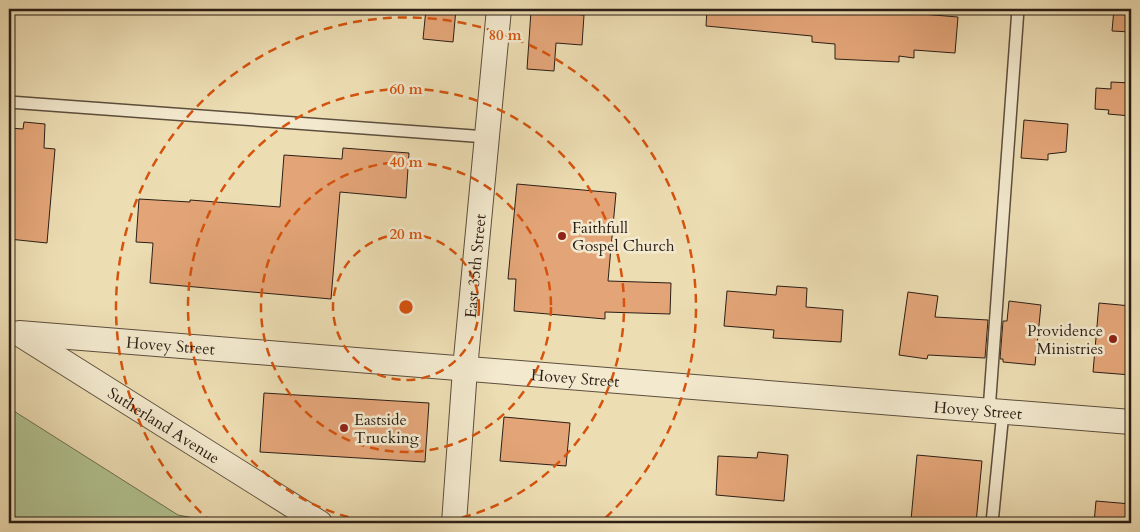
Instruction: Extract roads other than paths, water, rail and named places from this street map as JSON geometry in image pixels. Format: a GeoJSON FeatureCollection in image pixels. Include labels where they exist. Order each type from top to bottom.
{"type":"FeatureCollection","features":[{"type":"Feature","properties":{"kind":"street","name":"East 35th Street"},"geometry":{"type":"LineString","coordinates":[[454,523],[465,369],[499,9]]}},
{"type":"Feature","properties":{"kind":"street","name":"Hovey Street"},"geometry":{"type":"LineString","coordinates":[[14,330],[465,369],[1131,422]]}},
{"type":"Feature","properties":{"kind":"street","name":"Sutherland Avenue"},"geometry":{"type":"LineString","coordinates":[[14,330],[320,523]]}},
{"type":"Feature","properties":{"kind":"lane"},"geometry":{"type":"LineString","coordinates":[[992,523],[996,412],[1018,9]]}},
{"type":"Feature","properties":{"kind":"lane"},"geometry":{"type":"LineString","coordinates":[[9,102],[487,137]]}},
{"type":"Feature","properties":{"kind":"place","name":"Faithfull Gospel Church"},"geometry":{"type":"Point","coordinates":[562,236]}},
{"type":"Feature","properties":{"kind":"place","name":"Providence Ministries"},"geometry":{"type":"Point","coordinates":[1113,339]}},
{"type":"Feature","properties":{"kind":"place","name":"Eastside Trucking"},"geometry":{"type":"Point","coordinates":[344,428]}}]}
